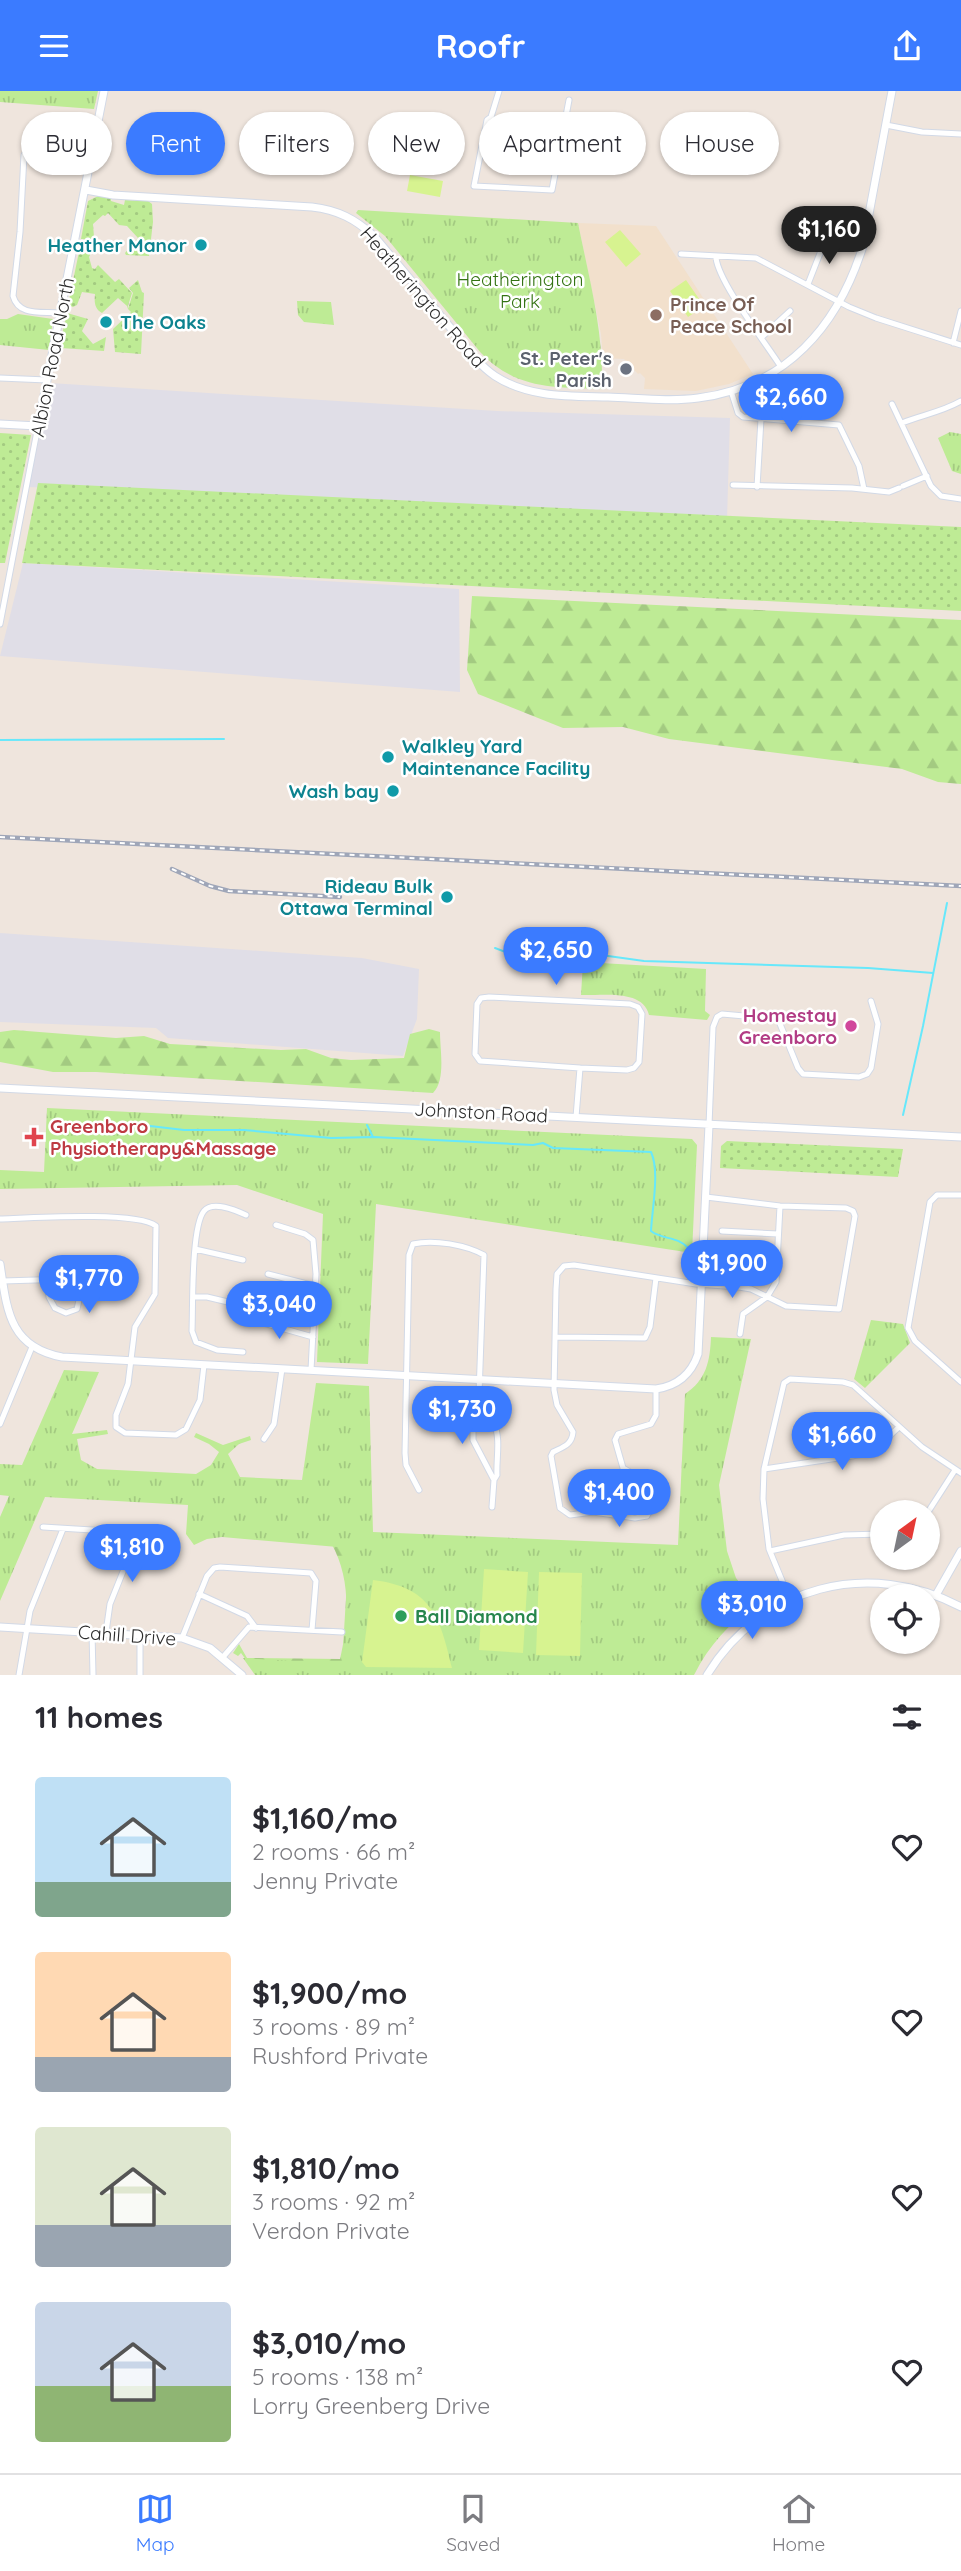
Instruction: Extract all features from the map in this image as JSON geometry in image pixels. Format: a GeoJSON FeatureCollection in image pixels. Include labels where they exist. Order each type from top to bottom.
{"type":"FeatureCollection","features":[{"type":"Feature","properties":{"kind":"street","name":"Albion Road North"},"geometry":{"type":"LineString","coordinates":[[100,112],[104,91]]}},
{"type":"Feature","properties":{"kind":"street"},"geometry":{"type":"LineString","coordinates":[[499,91],[491,117],[487,120],[474,186],[552,191],[569,100]]}},
{"type":"Feature","properties":{"kind":"street","name":"Heatherington Road"},"geometry":{"type":"LineString","coordinates":[[86,190],[134,196],[312,207],[348,216],[374,236],[479,362],[494,376],[519,389],[533,393],[661,400],[700,398],[755,382],[781,367],[816,337],[840,302],[863,246],[892,91]]}},
{"type":"Feature","properties":{"kind":"street"},"geometry":{"type":"LineString","coordinates":[[886,125],[922,132],[961,134]]}},
{"type":"Feature","properties":{"kind":"street"},"geometry":{"type":"LineString","coordinates":[[23,175],[13,296],[16,306],[21,310],[60,313]]}},
{"type":"Feature","properties":{"kind":"street","name":"Albion Road North"},"geometry":{"type":"LineString","coordinates":[[0,624],[88,175]]}},
{"type":"Feature","properties":{"kind":"street"},"geometry":{"type":"LineString","coordinates":[[808,284],[826,238]]}},
{"type":"Feature","properties":{"kind":"street"},"geometry":{"type":"LineString","coordinates":[[681,254],[716,258],[756,258],[876,318],[961,345]]}},
{"type":"Feature","properties":{"kind":"street"},"geometry":{"type":"LineString","coordinates":[[716,258],[717,267],[728,286],[781,367]]}},
{"type":"Feature","properties":{"kind":"street"},"geometry":{"type":"LineString","coordinates":[[762,337],[790,311]]}},
{"type":"Feature","properties":{"kind":"street"},"geometry":{"type":"LineString","coordinates":[[953,343],[961,311]]}},
{"type":"Feature","properties":{"kind":"street"},"geometry":{"type":"LineString","coordinates":[[0,378],[47,380]]}},
{"type":"Feature","properties":{"kind":"street"},"geometry":{"type":"LineString","coordinates":[[731,391],[738,413],[743,417],[839,425],[859,466],[864,489]]}},
{"type":"Feature","properties":{"kind":"street"},"geometry":{"type":"LineString","coordinates":[[902,423],[944,411],[961,401]]}},
{"type":"Feature","properties":{"kind":"street"},"geometry":{"type":"LineString","coordinates":[[892,404],[931,486],[941,496],[961,499]]}},
{"type":"Feature","properties":{"kind":"street"},"geometry":{"type":"LineString","coordinates":[[757,487],[761,419]]}},
{"type":"Feature","properties":{"kind":"street"},"geometry":{"type":"LineString","coordinates":[[0,424],[38,426]]}},
{"type":"Feature","properties":{"kind":"street"},"geometry":{"type":"LineString","coordinates":[[733,485],[889,492],[927,476]]}},
{"type":"Feature","properties":{"kind":"street"},"geometry":{"type":"LineString","coordinates":[[481,998],[605,1002],[638,1007],[642,1014],[639,1062],[634,1068],[580,1068],[480,1061],[475,1054],[477,1005],[481,998]]}},
{"type":"Feature","properties":{"kind":"street"},"geometry":{"type":"LineString","coordinates":[[0,1264],[13,1325],[20,1336],[32,1347],[62,1357],[656,1389],[677,1383],[689,1373],[698,1354],[713,1027],[717,1017],[722,1014],[778,1019],[803,1074],[859,1077],[867,1074],[871,1068],[878,1024],[871,1001]]}},
{"type":"Feature","properties":{"kind":"street"},"geometry":{"type":"LineString","coordinates":[[576,1117],[580,1068]]}},
{"type":"Feature","properties":{"kind":"street","name":"Johnston Road"},"geometry":{"type":"LineString","coordinates":[[0,1088],[961,1137]]}},
{"type":"Feature","properties":{"kind":"street"},"geometry":{"type":"LineString","coordinates":[[960,1380],[915,1342],[908,1328],[930,1202],[937,1195],[961,1195]]}},
{"type":"Feature","properties":{"kind":"street"},"geometry":{"type":"LineString","coordinates":[[656,1389],[656,1415],[651,1425],[618,1434],[615,1440],[623,1468],[657,1491],[647,1516],[635,1518],[593,1512],[569,1515],[560,1508],[551,1457],[553,1452],[570,1444],[573,1433],[557,1405],[554,1383],[557,1274],[564,1266],[575,1265],[656,1278],[739,1287],[751,1289],[786,1306],[839,1309],[855,1216],[853,1211],[846,1208],[780,1206],[706,1197]]}},
{"type":"Feature","properties":{"kind":"street"},"geometry":{"type":"LineString","coordinates":[[740,1334],[743,1314],[768,1297],[776,1282],[780,1206]]}},
{"type":"Feature","properties":{"kind":"street"},"geometry":{"type":"LineString","coordinates":[[243,1352],[217,1350],[193,1340],[195,1249],[205,1209],[224,1208],[246,1215]]}},
{"type":"Feature","properties":{"kind":"street"},"geometry":{"type":"LineString","coordinates":[[0,1219],[103,1217],[154,1224],[157,1229],[155,1294],[135,1327],[128,1384],[117,1415],[116,1427],[125,1433],[176,1435],[186,1429],[200,1400],[204,1365]]}},
{"type":"Feature","properties":{"kind":"street"},"geometry":{"type":"LineString","coordinates":[[276,1225],[312,1237],[315,1286],[311,1370]]}},
{"type":"Feature","properties":{"kind":"street"},"geometry":{"type":"LineString","coordinates":[[722,1231],[778,1234]]}},
{"type":"Feature","properties":{"kind":"street"},"geometry":{"type":"LineString","coordinates":[[419,1490],[406,1465],[409,1255],[413,1244],[425,1241],[474,1250],[484,1255],[479,1394],[483,1409],[494,1422],[496,1431],[496,1475],[492,1507]]}},
{"type":"Feature","properties":{"kind":"street"},"geometry":{"type":"LineString","coordinates":[[195,1249],[243,1260]]}},
{"type":"Feature","properties":{"kind":"street"},"geometry":{"type":"LineString","coordinates":[[268,1273],[315,1286]]}},
{"type":"Feature","properties":{"kind":"street"},"geometry":{"type":"LineString","coordinates":[[1,1276],[68,1279],[79,1283],[83,1293],[77,1309],[66,1313],[55,1308],[49,1297],[48,1280]]}},
{"type":"Feature","properties":{"kind":"street"},"geometry":{"type":"LineString","coordinates":[[556,1337],[645,1338],[650,1327],[656,1278]]}},
{"type":"Feature","properties":{"kind":"street"},"geometry":{"type":"LineString","coordinates":[[194,1297],[228,1302],[252,1301]]}},
{"type":"Feature","properties":{"kind":"street"},"geometry":{"type":"LineString","coordinates":[[253,1320],[313,1337]]}},
{"type":"Feature","properties":{"kind":"street"},"geometry":{"type":"LineString","coordinates":[[0,1424],[32,1347]]}},
{"type":"Feature","properties":{"kind":"street"},"geometry":{"type":"LineString","coordinates":[[215,1366],[217,1350]]}},
{"type":"Feature","properties":{"kind":"street"},"geometry":{"type":"LineString","coordinates":[[264,1439],[274,1424],[282,1369]]}},
{"type":"Feature","properties":{"kind":"street"},"geometry":{"type":"LineString","coordinates":[[790,1600],[770,1551],[762,1499],[764,1469],[783,1383],[790,1379],[853,1385],[922,1447],[958,1472],[937,1500]]}},
{"type":"Feature","properties":{"kind":"street"},"geometry":{"type":"LineString","coordinates":[[483,1409],[473,1430],[473,1440],[494,1480]]}},
{"type":"Feature","properties":{"kind":"street"},"geometry":{"type":"LineString","coordinates":[[764,1469],[865,1454],[880,1445],[899,1427]]}},
{"type":"Feature","properties":{"kind":"street"},"geometry":{"type":"LineString","coordinates":[[43,1527],[174,1535]]}},
{"type":"Feature","properties":{"kind":"street"},"geometry":{"type":"LineString","coordinates":[[19,1675],[30,1611],[63,1529]]}},
{"type":"Feature","properties":{"kind":"street"},"geometry":{"type":"LineString","coordinates":[[106,1632],[110,1604],[128,1559],[133,1532]]}},
{"type":"Feature","properties":{"kind":"street"},"geometry":{"type":"LineString","coordinates":[[770,1551],[844,1535],[870,1534]]}},
{"type":"Feature","properties":{"kind":"street"},"geometry":{"type":"LineString","coordinates":[[940,1588],[961,1551]]}},
{"type":"Feature","properties":{"kind":"street"},"geometry":{"type":"LineString","coordinates":[[182,1638],[207,1576],[214,1568],[311,1573],[316,1581],[312,1630]]}},
{"type":"Feature","properties":{"kind":"street"},"geometry":{"type":"LineString","coordinates":[[707,1675],[747,1625],[790,1600],[815,1590],[843,1584],[885,1584]]}},
{"type":"Feature","properties":{"kind":"street"},"geometry":{"type":"LineString","coordinates":[[199,1594],[247,1616],[256,1627]]}},
{"type":"Feature","properties":{"kind":"street"},"geometry":{"type":"LineString","coordinates":[[940,1597],[961,1607]]}},
{"type":"Feature","properties":{"kind":"street","name":"Cahill Drive"},"geometry":{"type":"LineString","coordinates":[[0,1627],[182,1638],[199,1643],[223,1657],[242,1675]]}},
{"type":"Feature","properties":{"kind":"street"},"geometry":{"type":"LineString","coordinates":[[223,1657],[249,1627],[342,1632]]}},
{"type":"Feature","properties":{"kind":"street"},"geometry":{"type":"LineString","coordinates":[[92,1632],[93,1675]]}},
{"type":"Feature","properties":{"kind":"street"},"geometry":{"type":"LineString","coordinates":[[140,1635],[140,1675]]}},
{"type":"Feature","properties":{"kind":"shaded area","name":"Prince Of Peace School"},"geometry":{"type":"Polygon","coordinates":[[[578,223],[656,226],[753,374],[729,384],[696,391],[644,389],[645,378],[624,359],[603,358],[601,334],[578,223]]]}},
{"type":"Feature","properties":{"kind":"shaded area"},"geometry":{"type":"Polygon","coordinates":[[[50,383],[497,411],[730,418],[727,520],[29,487],[50,383]]]}},
{"type":"Feature","properties":{"kind":"shaded area"},"geometry":{"type":"Polygon","coordinates":[[[23,563],[459,589],[460,692],[0,656],[23,563]]]}},
{"type":"Feature","properties":{"kind":"shaded area"},"geometry":{"type":"Polygon","coordinates":[[[0,933],[362,958],[419,969],[417,1019],[403,1056],[168,1038],[156,1028],[0,1022],[0,933]]]}},
{"type":"Feature","properties":{"kind":"green space"},"geometry":{"type":"Polygon","coordinates":[[[0,91],[98,91],[94,109],[0,102],[0,91]]]}},
{"type":"Feature","properties":{"kind":"green space"},"geometry":{"type":"Polygon","coordinates":[[[410,175],[443,181],[440,197],[407,191],[410,175]]]}},
{"type":"Feature","properties":{"kind":"green space"},"geometry":{"type":"Polygon","coordinates":[[[98,196],[111,198],[111,201],[124,205],[125,200],[148,201],[152,204],[149,256],[126,255],[138,238],[127,226],[119,225],[108,213],[93,224],[92,240],[81,239],[88,201],[98,196]]]}},
{"type":"Feature","properties":{"kind":"green space","name":"Heatherington Park"},"geometry":{"type":"Polygon","coordinates":[[[358,210],[578,223],[598,326],[602,389],[537,384],[508,374],[495,365],[481,353],[385,236],[356,213],[358,210]]]}},
{"type":"Feature","properties":{"kind":"green space"},"geometry":{"type":"Polygon","coordinates":[[[620,230],[641,254],[626,267],[605,242],[620,230]]]}},
{"type":"Feature","properties":{"kind":"green space"},"geometry":{"type":"Polygon","coordinates":[[[80,247],[93,249],[89,257],[92,268],[95,269],[98,265],[115,282],[119,279],[132,293],[127,309],[118,298],[102,313],[96,305],[95,294],[82,292],[77,305],[68,305],[80,247]]]}},
{"type":"Feature","properties":{"kind":"green space"},"geometry":{"type":"Polygon","coordinates":[[[138,280],[144,293],[141,354],[115,352],[113,329],[131,312],[128,309],[133,293],[129,288],[138,280]]]}},
{"type":"Feature","properties":{"kind":"green space"},"geometry":{"type":"Polygon","coordinates":[[[686,280],[704,306],[688,317],[670,291],[686,280]]]}},
{"type":"Feature","properties":{"kind":"green space"},"geometry":{"type":"Polygon","coordinates":[[[297,301],[331,302],[334,325],[304,322],[298,315],[297,301]]]}},
{"type":"Feature","properties":{"kind":"green space"},"geometry":{"type":"Polygon","coordinates":[[[67,313],[88,319],[82,331],[93,344],[106,337],[104,351],[61,348],[67,313]]]}},
{"type":"Feature","properties":{"kind":"green space"},"geometry":{"type":"Polygon","coordinates":[[[18,314],[53,319],[49,350],[0,345],[0,319],[18,314]]]}},
{"type":"Feature","properties":{"kind":"green space"},"geometry":{"type":"Polygon","coordinates":[[[950,432],[961,434],[961,474],[952,471],[938,438],[950,432]]]}},
{"type":"Feature","properties":{"kind":"green space"},"geometry":{"type":"Polygon","coordinates":[[[0,433],[31,435],[5,563],[0,563],[0,433]]]}},
{"type":"Feature","properties":{"kind":"green space"},"geometry":{"type":"Polygon","coordinates":[[[38,483],[961,527],[961,611],[22,563],[38,483]]]}},
{"type":"Feature","properties":{"kind":"green space"},"geometry":{"type":"Polygon","coordinates":[[[472,596],[961,620],[961,784],[938,782],[902,769],[669,739],[623,727],[563,728],[478,694],[467,670],[472,596]]]}},
{"type":"Feature","properties":{"kind":"green space"},"geometry":{"type":"Polygon","coordinates":[[[583,962],[706,969],[705,1011],[710,1015],[707,1020],[649,1015],[639,1001],[630,998],[581,995],[583,962]]]}},
{"type":"Feature","properties":{"kind":"green space"},"geometry":{"type":"Polygon","coordinates":[[[429,1029],[440,1032],[441,1073],[433,1093],[96,1072],[53,1072],[0,1062],[0,1032],[14,1030],[116,1038],[144,1036],[170,1044],[306,1049],[331,1058],[351,1060],[404,1058],[410,1034],[429,1029]]]}},
{"type":"Feature","properties":{"kind":"green space"},"geometry":{"type":"Polygon","coordinates":[[[47,1108],[692,1139],[697,1145],[692,1253],[376,1204],[368,1364],[317,1362],[323,1214],[237,1185],[0,1189],[0,1170],[44,1172],[47,1108]]]}},
{"type":"Feature","properties":{"kind":"green space"},"geometry":{"type":"Polygon","coordinates":[[[727,1141],[903,1149],[898,1177],[720,1168],[721,1146],[727,1141]]]}},
{"type":"Feature","properties":{"kind":"green space"},"geometry":{"type":"Polygon","coordinates":[[[871,1320],[903,1324],[910,1343],[865,1388],[854,1379],[871,1320]]]}},
{"type":"Feature","properties":{"kind":"green space"},"geometry":{"type":"Polygon","coordinates":[[[711,1337],[751,1339],[719,1485],[727,1551],[736,1578],[756,1604],[720,1636],[694,1675],[255,1675],[243,1658],[342,1664],[349,1548],[222,1537],[207,1539],[194,1545],[186,1534],[188,1505],[45,1497],[0,1601],[0,1517],[9,1496],[0,1495],[0,1464],[22,1465],[64,1370],[99,1372],[72,1434],[107,1430],[108,1434],[77,1439],[81,1460],[97,1469],[196,1474],[211,1465],[219,1452],[194,1437],[196,1433],[223,1445],[250,1436],[251,1440],[239,1444],[228,1454],[240,1477],[302,1480],[316,1383],[369,1386],[373,1532],[678,1545],[685,1394],[698,1383],[706,1370],[711,1337]]]}},
{"type":"Feature","properties":{"kind":"green space"},"geometry":{"type":"Polygon","coordinates":[[[354,1542],[353,1665],[300,1675],[249,1664],[241,1653],[238,1656],[233,1653],[239,1644],[247,1658],[340,1659],[345,1630],[345,1585],[331,1543],[354,1542]]]}},
{"type":"Feature","properties":{"kind":"green space"},"geometry":{"type":"Polygon","coordinates":[[[484,1569],[528,1572],[523,1653],[479,1650],[484,1569]]]}},
{"type":"Feature","properties":{"kind":"green space"},"geometry":{"type":"Polygon","coordinates":[[[539,1572],[582,1573],[580,1656],[536,1655],[539,1572]]]}},
{"type":"Feature","properties":{"kind":"green space","name":"Ball Diamond"},"geometry":{"type":"Polygon","coordinates":[[[373,1580],[408,1589],[430,1607],[443,1633],[452,1668],[366,1667],[362,1662],[373,1580]]]}},
{"type":"Feature","properties":{"kind":"waterway"},"geometry":{"type":"LineString","coordinates":[[0,740],[224,739]]}},
{"type":"Feature","properties":{"kind":"waterway"},"geometry":{"type":"LineString","coordinates":[[903,1115],[947,903]]}},
{"type":"Feature","properties":{"kind":"waterway"},"geometry":{"type":"LineString","coordinates":[[495,948],[516,956],[544,951],[564,959],[601,955],[644,961],[868,968],[933,973]]}},
{"type":"Feature","properties":{"kind":"waterway"},"geometry":{"type":"LineString","coordinates":[[60,1124],[107,1128],[150,1126],[184,1130],[244,1130],[331,1138],[374,1137],[533,1145],[543,1143],[553,1148],[651,1152],[655,1169],[651,1231],[680,1242],[688,1248]]}},
{"type":"Feature","properties":{"kind":"waterway"},"geometry":{"type":"LineString","coordinates":[[367,1125],[373,1137]]}},
{"type":"Feature","properties":{"kind":"railway"},"geometry":{"type":"LineString","coordinates":[[0,837],[961,886]]}},
{"type":"Feature","properties":{"kind":"railway"},"geometry":{"type":"LineString","coordinates":[[172,869],[210,886],[229,891],[340,897]]}},
{"type":"Feature","properties":{"kind":"place","name":"Heather Manor"},"geometry":{"type":"Point","coordinates":[201,245]}},
{"type":"Feature","properties":{"kind":"place","name":"Prince Of Peace School"},"geometry":{"type":"Point","coordinates":[656,315]}},
{"type":"Feature","properties":{"kind":"place","name":"The Oaks"},"geometry":{"type":"Point","coordinates":[106,322]}},
{"type":"Feature","properties":{"kind":"place","name":"St. Peter's Parish"},"geometry":{"type":"Point","coordinates":[626,369]}},
{"type":"Feature","properties":{"kind":"place","name":"Walkley Yard Maintenance Facility"},"geometry":{"type":"Point","coordinates":[388,757]}},
{"type":"Feature","properties":{"kind":"place","name":"Wash bay"},"geometry":{"type":"Point","coordinates":[393,791]}},
{"type":"Feature","properties":{"kind":"place","name":"Rideau Bulk Ottawa Terminal"},"geometry":{"type":"Point","coordinates":[447,897]}},
{"type":"Feature","properties":{"kind":"place","name":"Homestay Greenboro"},"geometry":{"type":"Point","coordinates":[851,1026]}},
{"type":"Feature","properties":{"kind":"place","name":"Greenboro Physiotherapy&Massage"},"geometry":{"type":"Point","coordinates":[34,1137]}},
{"type":"Feature","properties":{"kind":"place","name":"Ball Diamond"},"geometry":{"type":"Point","coordinates":[401,1616]}}]}
